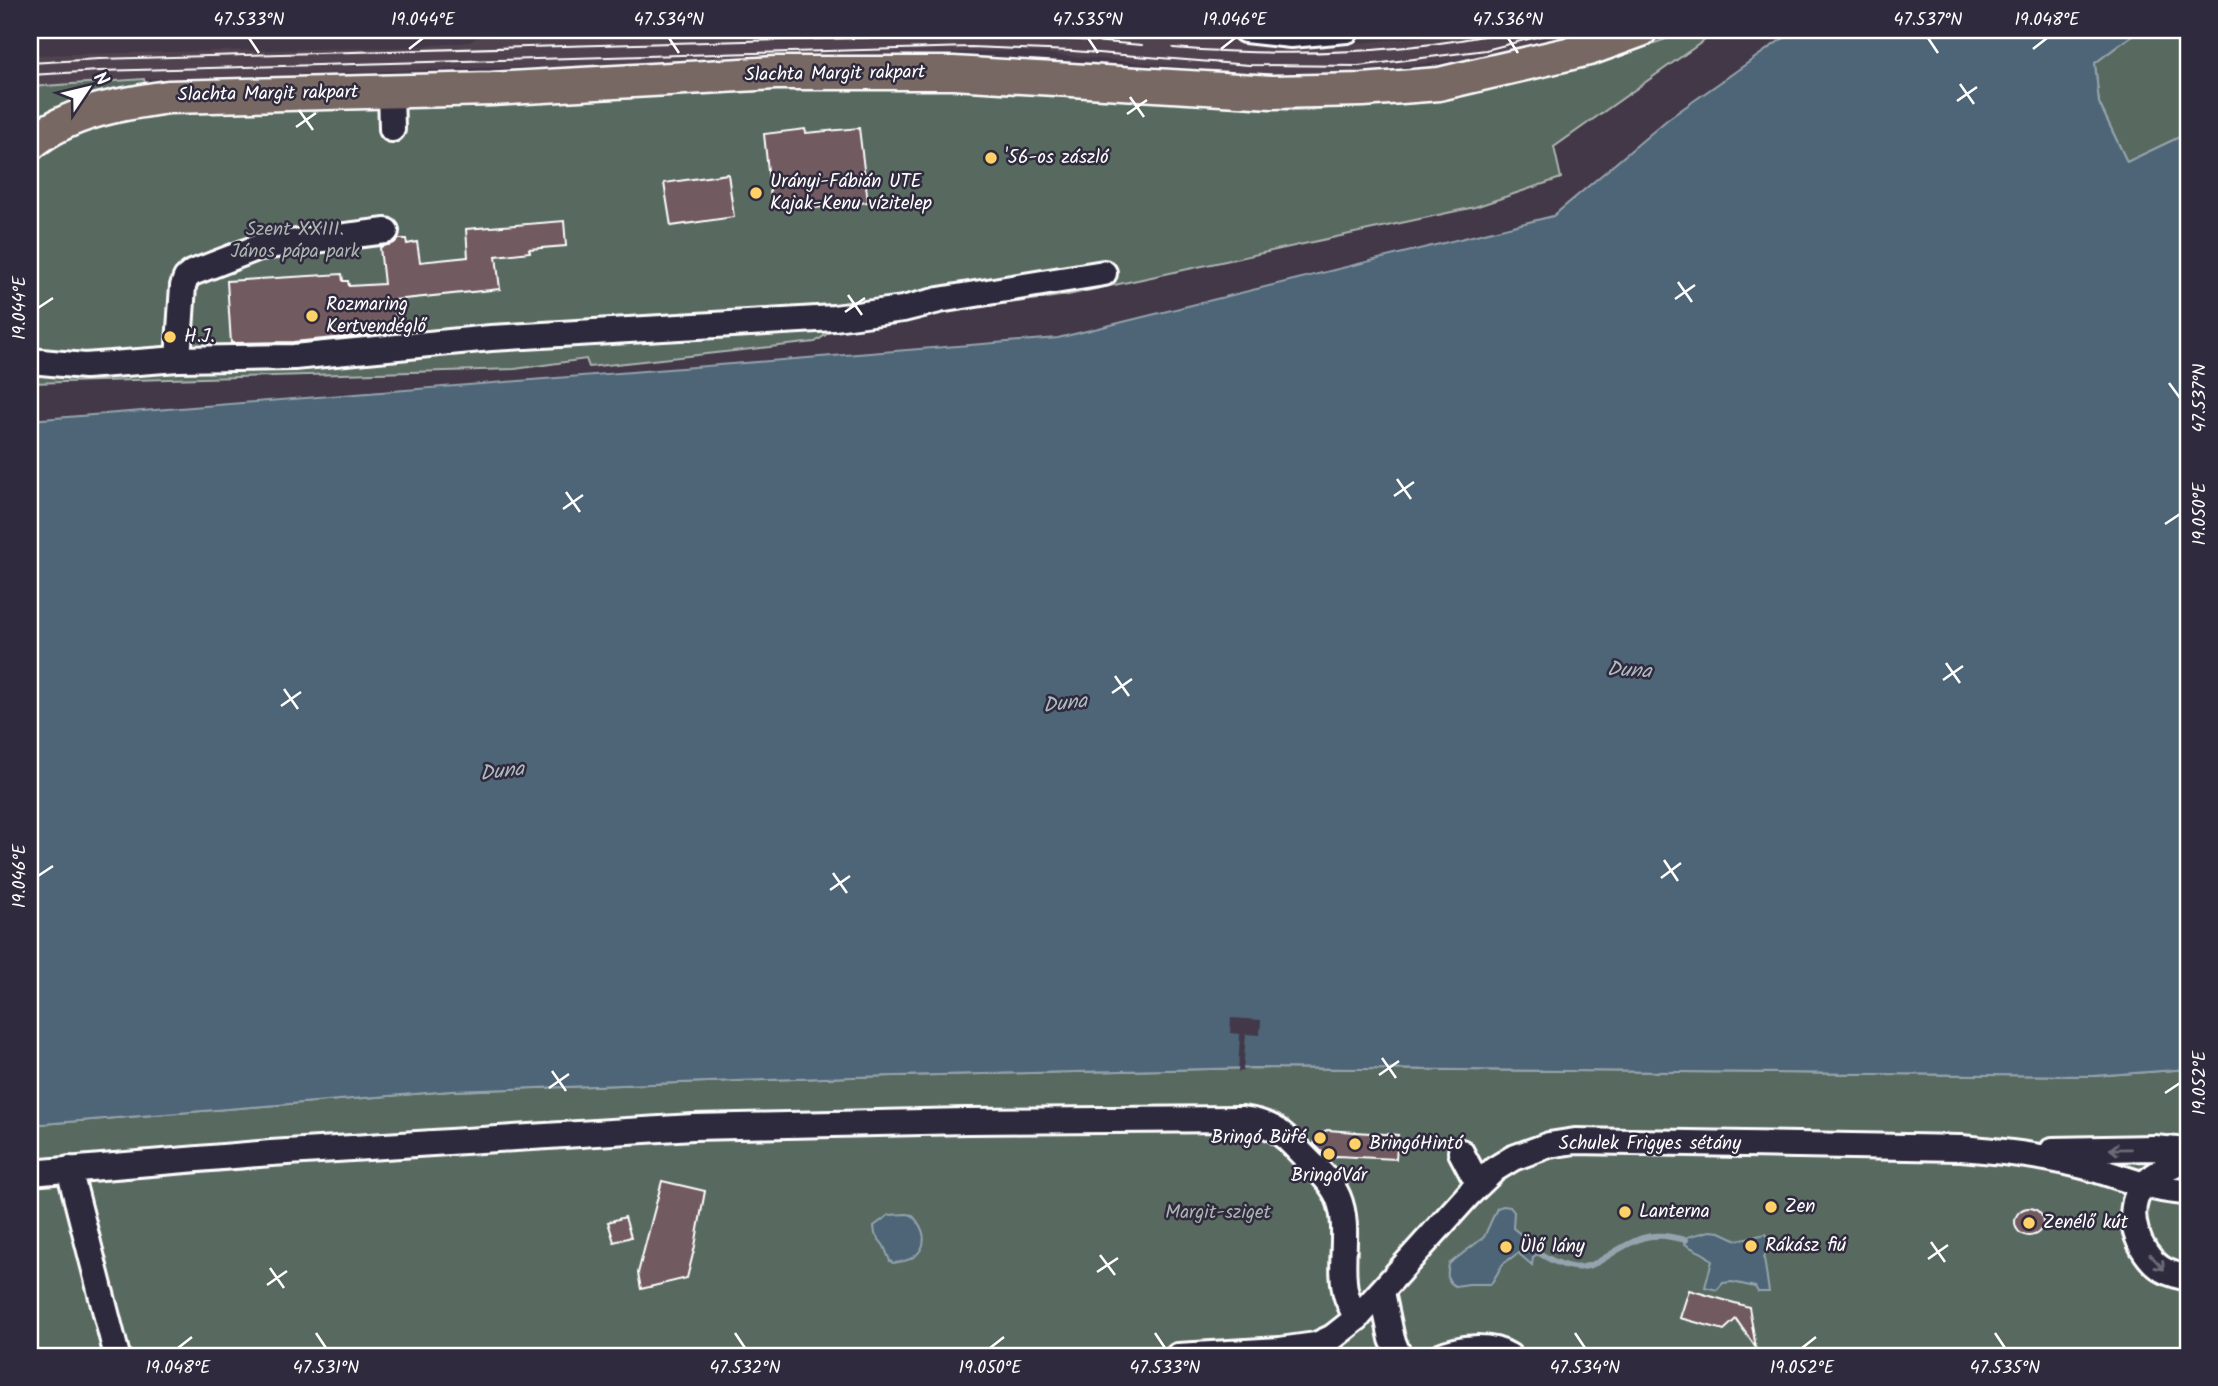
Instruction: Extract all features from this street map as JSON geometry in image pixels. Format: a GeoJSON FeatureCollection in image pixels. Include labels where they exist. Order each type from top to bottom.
{"type":"FeatureCollection","features":[{"type":"Feature","properties":{"kind":"main road","name":"Slachta Margit rakpart"},"geometry":{"type":"LineString","coordinates":[[30,144],[59,124],[78,117],[124,103],[168,97],[492,89],[776,73],[953,73],[1272,92],[1363,90],[1452,82],[1589,49],[1642,30]]}},
{"type":"Feature","properties":{"kind":"street"},"geometry":{"type":"LineString","coordinates":[[1245,30],[1291,35],[1346,30]]}},
{"type":"Feature","properties":{"kind":"street"},"geometry":{"type":"LineString","coordinates":[[391,91],[392,129]]}},
{"type":"Feature","properties":{"kind":"street"},"geometry":{"type":"LineString","coordinates":[[178,359],[183,286],[192,272],[259,247],[386,231]]}},
{"type":"Feature","properties":{"kind":"street"},"geometry":{"type":"LineString","coordinates":[[30,361],[85,366],[178,359],[294,357],[491,338],[834,318],[903,309],[939,300],[1104,273]]}},
{"type":"Feature","properties":{"kind":"street"},"geometry":{"type":"LineString","coordinates":[[30,1173],[452,1141],[693,1127],[981,1121],[1263,1122],[1290,1140],[1332,1185],[1339,1200],[1343,1221],[1346,1293],[1357,1318]]}},
{"type":"Feature","properties":{"kind":"street","name":"Schulek Frigyes sétány"},"geometry":{"type":"LineString","coordinates":[[1178,1356],[1264,1352],[1316,1345],[1333,1338],[1382,1292],[1480,1182],[1513,1158],[1549,1144],[1575,1141],[1992,1150],[2154,1148],[2188,1151]]}},
{"type":"Feature","properties":{"kind":"street","name":"Schulek Frigyes sétány"},"geometry":{"type":"LineString","coordinates":[[1992,1150],[2078,1165],[2166,1191],[2188,1192]]}},
{"type":"Feature","properties":{"kind":"street"},"geometry":{"type":"LineString","coordinates":[[1461,1152],[1480,1182]]}},
{"type":"Feature","properties":{"kind":"street"},"geometry":{"type":"LineString","coordinates":[[2188,1158],[2143,1186],[2132,1214],[2141,1244],[2160,1268],[2188,1278]]}},
{"type":"Feature","properties":{"kind":"street"},"geometry":{"type":"LineString","coordinates":[[68,1169],[117,1356]]}},
{"type":"Feature","properties":{"kind":"street"},"geometry":{"type":"LineString","coordinates":[[1382,1292],[1392,1339],[1399,1356]]}},
{"type":"Feature","properties":{"kind":"street"},"geometry":{"type":"LineString","coordinates":[[1440,1356],[1474,1348],[1499,1350],[1509,1356]]}},
{"type":"Feature","properties":{"kind":"shaded area"},"geometry":{"type":"Polygon","coordinates":[[[761,30],[1063,30],[1248,42],[1358,43],[1488,30],[1575,30],[1486,57],[1355,72],[1247,73],[1015,51],[670,65],[144,79],[30,87],[30,55],[409,47],[470,42],[478,37],[761,30]]]}},
{"type":"Feature","properties":{"kind":"green space","name":"Szent XXIII. János pápa park"},"geometry":{"type":"Polygon","coordinates":[[[1692,30],[1719,30],[1554,147],[1561,178],[1475,207],[1068,295],[839,326],[815,342],[589,367],[586,359],[515,369],[30,383],[30,87],[144,79],[153,116],[212,109],[918,74],[1301,111],[1475,92],[1582,68],[1692,30]]]}},
{"type":"Feature","properties":{"kind":"green space"},"geometry":{"type":"Polygon","coordinates":[[[2139,30],[2188,30],[2188,133],[2127,162],[2099,103],[2095,63],[2139,30]]]}},
{"type":"Feature","properties":{"kind":"green space","name":"Margit-sziget"},"geometry":{"type":"Polygon","coordinates":[[[1254,1068],[2093,1076],[2188,1069],[2188,1356],[30,1356],[30,1125],[451,1091],[851,1077],[1254,1068]]]}},
{"type":"Feature","properties":{"kind":"water","name":"Duna"},"geometry":{"type":"Polygon","coordinates":[[[1805,30],[2139,30],[2095,63],[2099,103],[2127,162],[2188,133],[2188,1069],[2093,1076],[1254,1068],[851,1077],[451,1091],[30,1125],[30,420],[1058,338],[1553,216],[1668,119],[1782,39],[1805,30]]]}},
{"type":"Feature","properties":{"kind":"water"},"geometry":{"type":"Polygon","coordinates":[[[1510,1207],[1514,1212],[1513,1228],[1539,1249],[1539,1253],[1533,1257],[1532,1265],[1518,1253],[1503,1264],[1491,1284],[1455,1286],[1448,1277],[1449,1264],[1484,1237],[1497,1208],[1510,1207]]]}},
{"type":"Feature","properties":{"kind":"water"},"geometry":{"type":"Polygon","coordinates":[[[889,1215],[912,1215],[919,1224],[924,1240],[919,1253],[893,1263],[875,1234],[874,1226],[889,1215]]]}},
{"type":"Feature","properties":{"kind":"water"},"geometry":{"type":"Polygon","coordinates":[[[1710,1231],[1720,1232],[1737,1240],[1766,1234],[1770,1240],[1764,1258],[1769,1292],[1758,1292],[1755,1287],[1732,1282],[1723,1283],[1717,1290],[1705,1287],[1712,1261],[1684,1243],[1687,1237],[1710,1231]]]}},
{"type":"Feature","properties":{"kind":"pier"},"geometry":{"type":"Polygon","coordinates":[[[1231,1018],[1261,1020],[1260,1035],[1246,1034],[1243,1071],[1238,1072],[1240,1034],[1230,1033],[1231,1018]]]}},
{"type":"Feature","properties":{"kind":"building"},"geometry":{"type":"Polygon","coordinates":[[[859,128],[868,202],[815,208],[814,203],[772,208],[764,134],[805,129],[806,133],[859,128]]]}},
{"type":"Feature","properties":{"kind":"building"},"geometry":{"type":"Polygon","coordinates":[[[728,174],[734,217],[671,226],[664,183],[728,174]]]}},
{"type":"Feature","properties":{"kind":"building"},"geometry":{"type":"Polygon","coordinates":[[[564,221],[566,246],[529,249],[530,252],[496,256],[500,289],[395,300],[396,332],[293,342],[231,343],[227,281],[342,274],[343,281],[348,281],[349,286],[384,284],[380,247],[398,239],[406,239],[407,244],[417,242],[420,262],[468,257],[466,229],[564,221]]]}},
{"type":"Feature","properties":{"kind":"building","name":"BringóHintó"},"geometry":{"type":"Polygon","coordinates":[[[1327,1130],[1398,1135],[1396,1159],[1337,1156],[1328,1158],[1314,1144],[1317,1135],[1327,1130]]]}},
{"type":"Feature","properties":{"kind":"building"},"geometry":{"type":"Polygon","coordinates":[[[662,1181],[705,1191],[695,1246],[687,1278],[641,1289],[638,1273],[662,1181]]]}},
{"type":"Feature","properties":{"kind":"building","name":"Zenélő kút"},"geometry":{"type":"Polygon","coordinates":[[[2029,1208],[2039,1212],[2043,1222],[2039,1232],[2029,1236],[2019,1232],[2015,1222],[2019,1212],[2029,1208]]]}},
{"type":"Feature","properties":{"kind":"building"},"geometry":{"type":"Polygon","coordinates":[[[625,1217],[631,1237],[614,1242],[608,1222],[625,1217]]]}},
{"type":"Feature","properties":{"kind":"building"},"geometry":{"type":"Polygon","coordinates":[[[1689,1290],[1749,1307],[1756,1348],[1736,1319],[1724,1330],[1680,1318],[1689,1290]]]}},
{"type":"Feature","properties":{"kind":"waterway"},"geometry":{"type":"LineString","coordinates":[[1539,1253],[1557,1263],[1583,1267],[1642,1238],[1664,1236],[1686,1240]]}},
{"type":"Feature","properties":{"kind":"tram line"},"geometry":{"type":"LineString","coordinates":[[1173,48],[1344,52],[1429,45],[1513,30]]}},
{"type":"Feature","properties":{"kind":"tram line"},"geometry":{"type":"LineString","coordinates":[[30,75],[971,47],[1073,51],[1249,65],[1358,66],[1486,50],[1563,30]]}},
{"type":"Feature","properties":{"kind":"tram line"},"geometry":{"type":"LineString","coordinates":[[30,63],[928,36],[1017,35],[1142,45]]}},
{"type":"Feature","properties":{"kind":"place","name":"'56-os zászló"},"geometry":{"type":"Point","coordinates":[991,158]}},
{"type":"Feature","properties":{"kind":"place","name":"Urányi-Fábián UTE Kajak-Kenu vízitelep"},"geometry":{"type":"Point","coordinates":[756,193]}},
{"type":"Feature","properties":{"kind":"place","name":"Rozmaring Kertvendéglő"},"geometry":{"type":"Point","coordinates":[312,316]}},
{"type":"Feature","properties":{"kind":"place","name":"H.J."},"geometry":{"type":"Point","coordinates":[170,337]}},
{"type":"Feature","properties":{"kind":"place","name":"Bringó Büfé"},"geometry":{"type":"Point","coordinates":[1320,1138]}},
{"type":"Feature","properties":{"kind":"place","name":"BringóHintó"},"geometry":{"type":"Point","coordinates":[1355,1144]}},
{"type":"Feature","properties":{"kind":"place","name":"BringóVár"},"geometry":{"type":"Point","coordinates":[1329,1154]}},
{"type":"Feature","properties":{"kind":"place","name":"Zen"},"geometry":{"type":"Point","coordinates":[1771,1207]}},
{"type":"Feature","properties":{"kind":"place","name":"Lanterna"},"geometry":{"type":"Point","coordinates":[1625,1212]}},
{"type":"Feature","properties":{"kind":"place","name":"Zenélő kút"},"geometry":{"type":"Point","coordinates":[2029,1223]}},
{"type":"Feature","properties":{"kind":"place","name":"Rákász fiú"},"geometry":{"type":"Point","coordinates":[1751,1246]}},
{"type":"Feature","properties":{"kind":"place","name":"Ülő lány"},"geometry":{"type":"Point","coordinates":[1506,1247]}}]}
